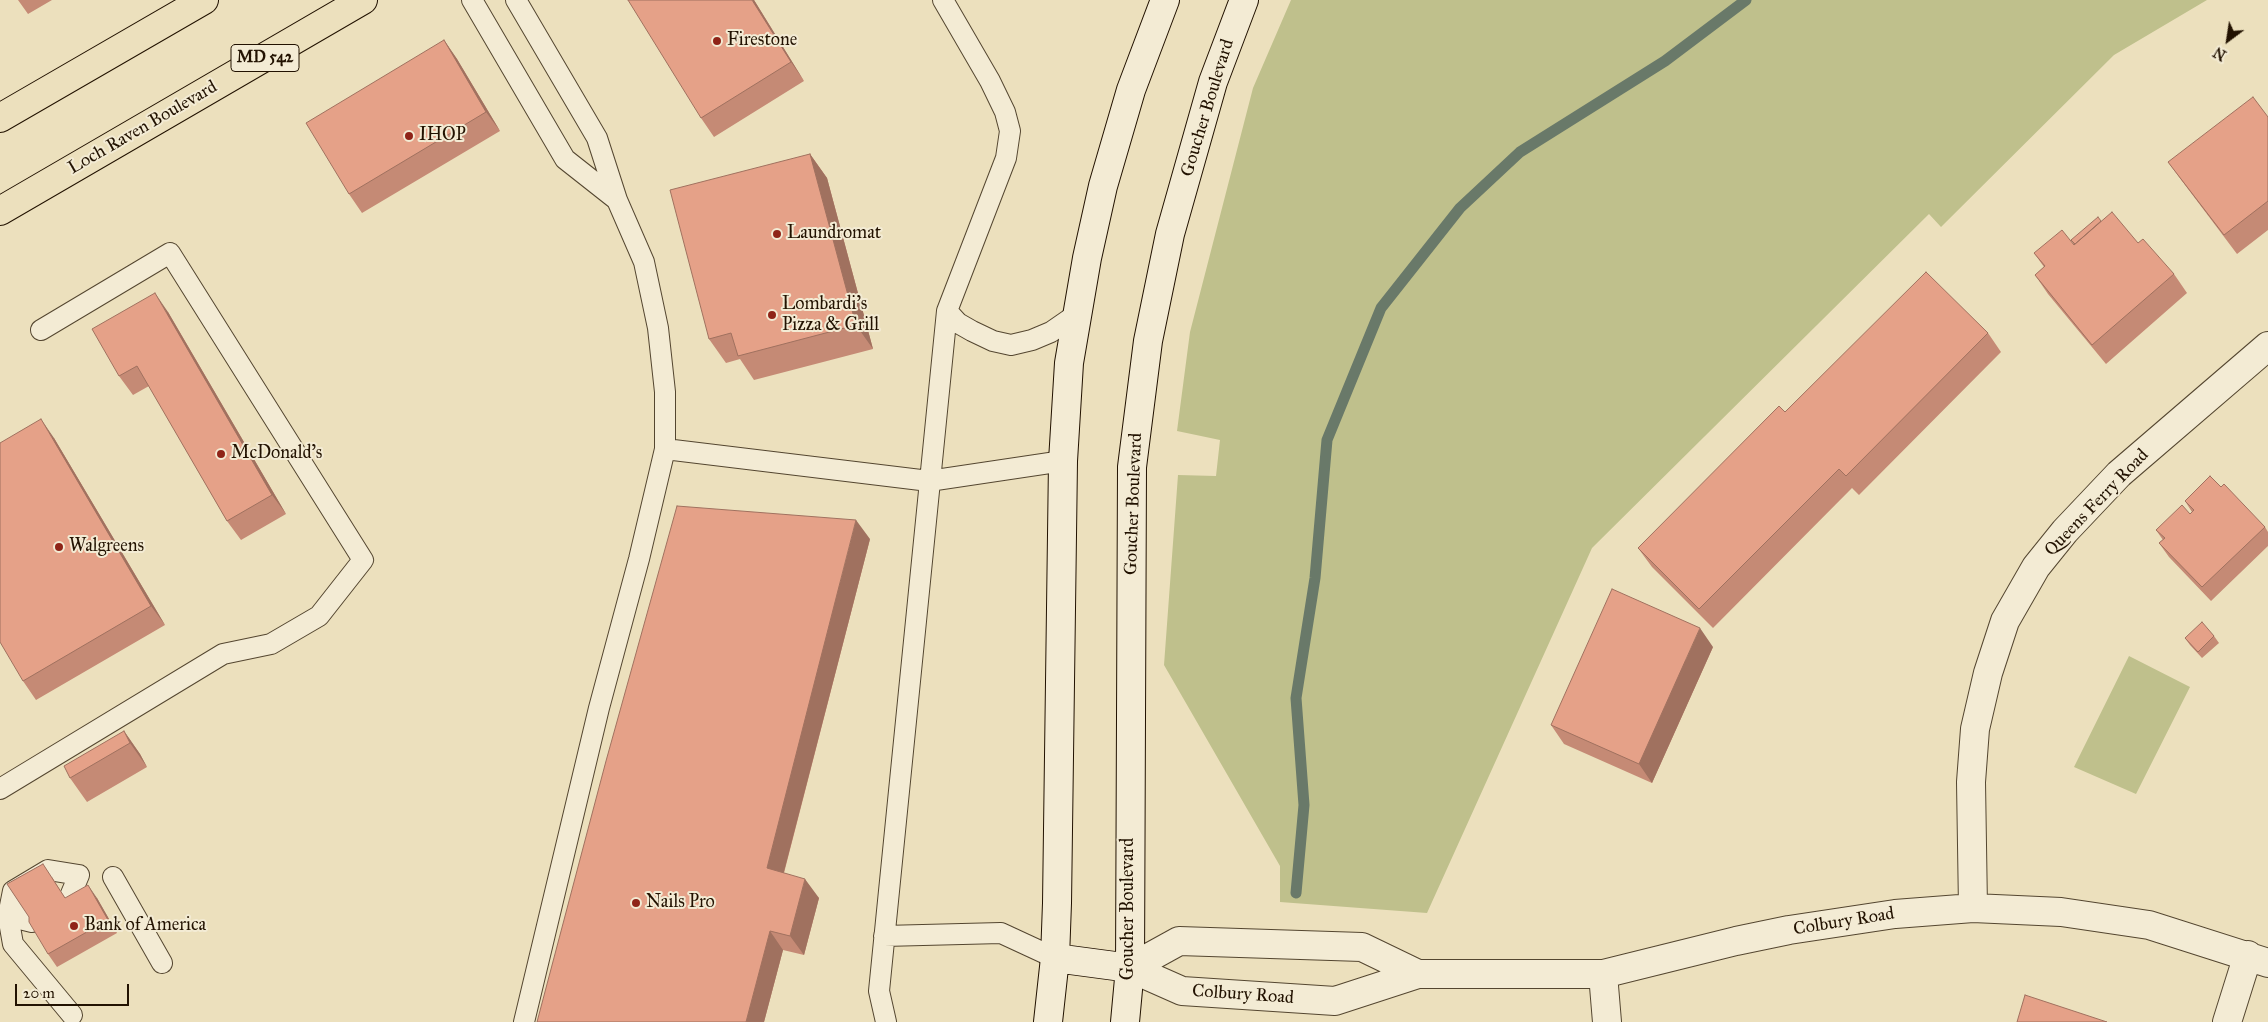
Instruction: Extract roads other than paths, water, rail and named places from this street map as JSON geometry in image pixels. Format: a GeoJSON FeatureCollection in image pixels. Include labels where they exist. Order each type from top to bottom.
{"type":"FeatureCollection","features":[{"type":"Feature","properties":{"kind":"main road"},"geometry":{"type":"LineString","coordinates":[[0,118],[204,0]]}},
{"type":"Feature","properties":{"kind":"main road","name":"Loch Raven Boulevard"},"geometry":{"type":"LineString","coordinates":[[0,211],[363,0]]}},
{"type":"Feature","properties":{"kind":"street"},"geometry":{"type":"LineString","coordinates":[[1048,1022],[1055,958],[1063,461],[1069,363],[1087,258],[1103,186],[1131,90],[1165,0]]}},
{"type":"Feature","properties":{"kind":"street","name":"Goucher Boulevard"},"geometry":{"type":"LineString","coordinates":[[1125,1022],[1130,968],[1132,467],[1148,341],[1170,234],[1213,82],[1244,0]]}},
{"type":"Feature","properties":{"kind":"street","name":"Queens Ferry Road"},"geometry":{"type":"LineString","coordinates":[[1973,908],[1971,782],[1975,729],[1988,673],[2005,621],[2036,567],[2065,531],[2119,474],[2263,358]]}},
{"type":"Feature","properties":{"kind":"street","name":"Colbury Road"},"geometry":{"type":"LineString","coordinates":[[1130,968],[1182,991],[1335,1000],[1418,974],[1603,974],[1789,930],[1895,914],[1973,908],[2060,912],[2149,925],[2258,959]]}},
{"type":"Feature","properties":{"kind":"street","name":"Colbury Road"},"geometry":{"type":"LineString","coordinates":[[1130,968],[1179,941],[1262,945],[1362,946],[1418,974]]}},
{"type":"Feature","properties":{"kind":"street"},"geometry":{"type":"LineString","coordinates":[[1055,958],[1130,968]]}},
{"type":"Feature","properties":{"kind":"street"},"geometry":{"type":"LineString","coordinates":[[2227,1022],[2258,959]]}},
{"type":"Feature","properties":{"kind":"street"},"geometry":{"type":"LineString","coordinates":[[1603,974],[1607,1022]]}},
{"type":"Feature","properties":{"kind":"lane"},"geometry":{"type":"LineString","coordinates":[[472,0],[565,159],[617,200]]}},
{"type":"Feature","properties":{"kind":"lane"},"geometry":{"type":"LineString","coordinates":[[516,0],[597,138],[617,200],[644,262],[658,328],[665,392],[665,449],[639,559],[599,708],[524,1022]]}},
{"type":"Feature","properties":{"kind":"lane"},"geometry":{"type":"LineString","coordinates":[[886,1022],[879,991],[947,311],[1006,158],[1010,130],[1005,112],[990,81],[942,0]]}},
{"type":"Feature","properties":{"kind":"lane"},"geometry":{"type":"LineString","coordinates":[[0,789],[222,654],[271,644],[319,616],[363,560],[170,253],[41,330]]}},
{"type":"Feature","properties":{"kind":"lane"},"geometry":{"type":"LineString","coordinates":[[947,311],[958,323],[972,331],[993,341],[1011,344],[1032,340],[1051,332],[1077,314]]}},
{"type":"Feature","properties":{"kind":"lane"},"geometry":{"type":"LineString","coordinates":[[665,449],[929,481],[1063,461]]}},
{"type":"Feature","properties":{"kind":"lane"},"geometry":{"type":"LineString","coordinates":[[63,894],[79,875],[48,870],[13,891],[21,915],[13,944],[72,1015]]}},
{"type":"Feature","properties":{"kind":"lane"},"geometry":{"type":"LineString","coordinates":[[113,877],[162,963]]}},
{"type":"Feature","properties":{"kind":"lane"},"geometry":{"type":"LineString","coordinates":[[884,936],[1001,933],[1055,958]]}},
{"type":"Feature","properties":{"kind":"waterway"},"geometry":{"type":"LineString","coordinates":[[1296,893],[1304,805],[1296,698],[1315,578],[1327,440],[1381,308],[1460,208],[1520,152],[1665,61],[1746,0]]}},
{"type":"Feature","properties":{"kind":"place","name":"Firestone"},"geometry":{"type":"Point","coordinates":[717,41]}},
{"type":"Feature","properties":{"kind":"place","name":"IHOP"},"geometry":{"type":"Point","coordinates":[409,136]}},
{"type":"Feature","properties":{"kind":"place","name":"Laundromat"},"geometry":{"type":"Point","coordinates":[777,234]}},
{"type":"Feature","properties":{"kind":"place","name":"Lombardi’s Pizza & Grill"},"geometry":{"type":"Point","coordinates":[772,315]}},
{"type":"Feature","properties":{"kind":"place","name":"McDonald's"},"geometry":{"type":"Point","coordinates":[221,454]}},
{"type":"Feature","properties":{"kind":"place","name":"Walgreens"},"geometry":{"type":"Point","coordinates":[59,547]}},
{"type":"Feature","properties":{"kind":"place","name":"Nails Pro"},"geometry":{"type":"Point","coordinates":[636,903]}},
{"type":"Feature","properties":{"kind":"place","name":"Bank of America"},"geometry":{"type":"Point","coordinates":[74,926]}}]}
